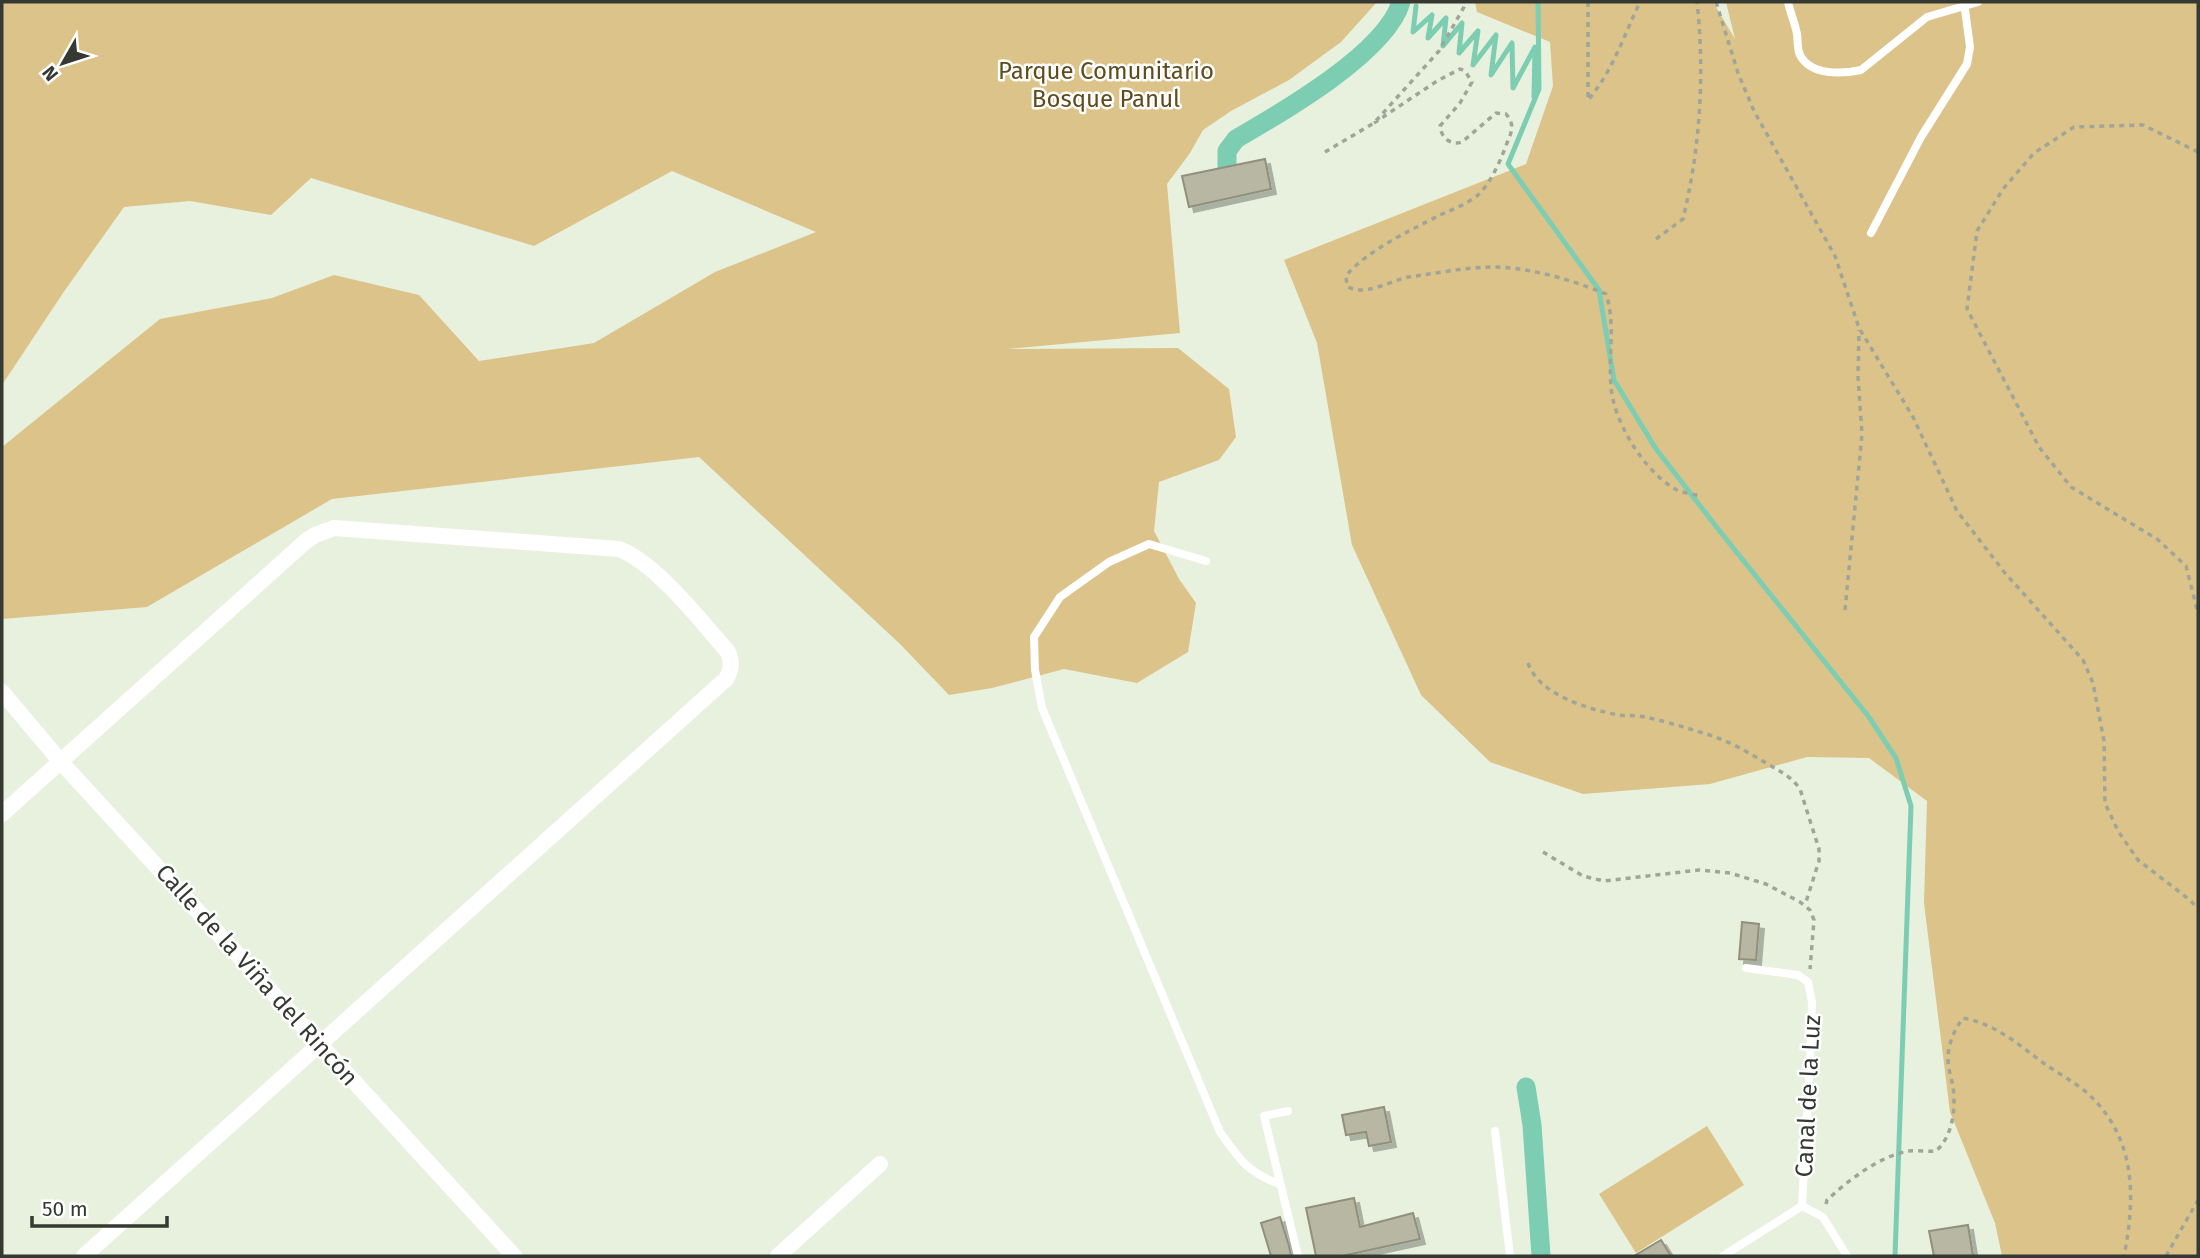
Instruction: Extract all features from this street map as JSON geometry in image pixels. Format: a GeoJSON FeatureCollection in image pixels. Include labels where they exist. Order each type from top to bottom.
{"type":"FeatureCollection","features":[{"type":"Feature","properties":{"kind":"street"},"geometry":{"type":"LineString","coordinates":[[2,814],[306,541],[325,531],[344,528],[608,547],[638,557],[728,652],[731,666],[726,679],[84,1256]]}},
{"type":"Feature","properties":{"kind":"street","name":"Calle de la Viña del Rincón"},"geometry":{"type":"LineString","coordinates":[[2,692],[60,761],[514,1256]]}},
{"type":"Feature","properties":{"kind":"street"},"geometry":{"type":"LineString","coordinates":[[778,1256],[880,1164]]}},
{"type":"Feature","properties":{"kind":"lane"},"geometry":{"type":"LineString","coordinates":[[1788,2],[1800,54],[1805,61],[1822,71],[1849,73],[1861,70],[1927,16],[1965,3],[1978,2]]}},
{"type":"Feature","properties":{"kind":"lane"},"geometry":{"type":"LineString","coordinates":[[1871,233],[1921,137],[1967,64],[1970,47],[1965,3]]}},
{"type":"Feature","properties":{"kind":"lane"},"geometry":{"type":"LineString","coordinates":[[1206,561],[1149,544],[1109,562],[1060,597],[1034,637],[1035,670],[1042,708],[1220,1132],[1238,1157],[1256,1175],[1279,1184]]}},
{"type":"Feature","properties":{"kind":"lane","name":"Canal de la Luz"},"geometry":{"type":"LineString","coordinates":[[1746,968],[1798,975],[1808,982],[1812,1002],[1811,1041],[1802,1206],[1823,1217],[1847,1256]]}},
{"type":"Feature","properties":{"kind":"lane"},"geometry":{"type":"LineString","coordinates":[[1288,1111],[1264,1116],[1298,1256]]}},
{"type":"Feature","properties":{"kind":"lane"},"geometry":{"type":"LineString","coordinates":[[1496,1131],[1510,1256]]}},
{"type":"Feature","properties":{"kind":"lane"},"geometry":{"type":"LineString","coordinates":[[1723,1256],[1802,1206]]}},
{"type":"Feature","properties":{"kind":"path"},"geometry":{"type":"LineString","coordinates":[[1374,123],[1439,51],[1465,2]]}},
{"type":"Feature","properties":{"kind":"path"},"geometry":{"type":"LineString","coordinates":[[1588,2],[1588,100],[1600,87],[1640,2]]}},
{"type":"Feature","properties":{"kind":"path"},"geometry":{"type":"LineString","coordinates":[[1656,239],[1683,219],[1692,183],[1700,99],[1697,2]]}},
{"type":"Feature","properties":{"kind":"path"},"geometry":{"type":"LineString","coordinates":[[1716,2],[1738,73],[1754,111],[1835,256],[1859,328],[1913,417],[1957,511],[2005,573],[2083,660],[2093,683],[2104,741],[2105,803],[2118,831],[2138,860],[2198,909]]}},
{"type":"Feature","properties":{"kind":"path"},"geometry":{"type":"LineString","coordinates":[[1325,152],[1437,81],[1460,69],[1465,71],[1472,82],[1460,103],[1440,125],[1447,141],[1457,144],[1496,113],[1506,114],[1512,121],[1512,127],[1502,157],[1480,193],[1469,202],[1382,247],[1350,271],[1346,276],[1347,286],[1364,290],[1406,278],[1495,267],[1534,272],[1584,285],[1606,294],[1612,326],[1610,383],[1613,405],[1624,430],[1660,477],[1677,491],[1702,496]]}},
{"type":"Feature","properties":{"kind":"path"},"geometry":{"type":"LineString","coordinates":[[2198,152],[2143,125],[2074,127],[2034,153],[2003,189],[1977,231],[1967,309],[2039,447],[2071,487],[2157,539],[2186,565],[2198,613]]}},
{"type":"Feature","properties":{"kind":"path"},"geometry":{"type":"LineString","coordinates":[[1845,610],[1862,434],[1857,352],[1859,328]]}},
{"type":"Feature","properties":{"kind":"path"},"geometry":{"type":"LineString","coordinates":[[1528,663],[1540,682],[1556,693],[1594,710],[1644,717],[1713,736],[1747,751],[1794,781],[1800,789],[1819,849],[1819,861],[1805,905]]}},
{"type":"Feature","properties":{"kind":"path"},"geometry":{"type":"LineString","coordinates":[[1543,852],[1583,876],[1604,881],[1684,870],[1717,870],[1766,884],[1805,905],[1814,920],[1808,982]]}},
{"type":"Feature","properties":{"kind":"path"},"geometry":{"type":"LineString","coordinates":[[1823,1217],[1827,1200],[1845,1183],[1892,1157],[1909,1151],[1936,1151],[1944,1143],[1951,1132],[1953,1102],[1953,1087],[1947,1060],[1949,1045],[1963,1018],[1997,1029],[2085,1092],[2101,1108],[2116,1131],[2128,1160],[2132,1187],[2131,1221],[2124,1256]]}},
{"type":"Feature","properties":{"kind":"path"},"geometry":{"type":"LineString","coordinates":[[2166,1256],[2198,1199]]}},
{"type":"Feature","properties":{"kind":"green space","name":"Parque Comunitario Bosque Panul"},"geometry":{"type":"Polygon","coordinates":[[[2,2],[1377,2],[1341,42],[1289,80],[1231,111],[1203,130],[1167,184],[1180,333],[1007,349],[1178,348],[1229,389],[1236,437],[1219,460],[1159,482],[1154,531],[1179,579],[1196,603],[1188,652],[1137,683],[1064,669],[992,688],[949,695],[900,644],[699,457],[332,499],[147,607],[2,619],[2,447],[160,319],[272,298],[334,275],[419,295],[479,361],[594,343],[715,272],[816,232],[672,171],[534,246],[311,178],[271,215],[190,201],[124,207],[2,385],[2,2]]]}},
{"type":"Feature","properties":{"kind":"green space"},"geometry":{"type":"Polygon","coordinates":[[[1475,2],[1713,2],[1735,39],[1726,2],[2198,2],[2198,1256],[2002,1256],[1995,1223],[1950,1112],[1924,903],[1927,801],[1869,758],[1807,757],[1710,784],[1583,794],[1490,762],[1421,695],[1352,545],[1317,343],[1284,260],[1526,164],[1553,86],[1550,42],[1477,12],[1475,2]]]}},
{"type":"Feature","properties":{"kind":"green space"},"geometry":{"type":"Polygon","coordinates":[[[1707,1126],[1744,1185],[1636,1253],[1599,1194],[1707,1126]]]}},
{"type":"Feature","properties":{"kind":"building"},"geometry":{"type":"Polygon","coordinates":[[[1265,159],[1271,189],[1189,207],[1182,176],[1265,159]]]}},
{"type":"Feature","properties":{"kind":"building"},"geometry":{"type":"Polygon","coordinates":[[[1742,922],[1759,924],[1756,960],[1739,959],[1742,922]]]}},
{"type":"Feature","properties":{"kind":"building"},"geometry":{"type":"Polygon","coordinates":[[[1384,1107],[1391,1142],[1369,1146],[1366,1132],[1346,1135],[1342,1115],[1384,1107]]]}},
{"type":"Feature","properties":{"kind":"building"},"geometry":{"type":"Polygon","coordinates":[[[1354,1198],[1360,1227],[1413,1213],[1420,1239],[1342,1256],[1316,1256],[1306,1208],[1354,1198]]]}},
{"type":"Feature","properties":{"kind":"building"},"geometry":{"type":"Polygon","coordinates":[[[1280,1217],[1291,1256],[1271,1256],[1261,1223],[1280,1217]]]}},
{"type":"Feature","properties":{"kind":"building"},"geometry":{"type":"Polygon","coordinates":[[[1968,1225],[1973,1256],[1934,1256],[1929,1231],[1968,1225]]]}},
{"type":"Feature","properties":{"kind":"building"},"geometry":{"type":"Polygon","coordinates":[[[1661,1240],[1671,1256],[1634,1256],[1661,1240]]]}},
{"type":"Feature","properties":{"kind":"waterway"},"geometry":{"type":"LineString","coordinates":[[1227,167],[1227,151],[1236,139],[1304,98],[1354,61],[1391,21],[1401,2]]}},
{"type":"Feature","properties":{"kind":"waterway"},"geometry":{"type":"LineString","coordinates":[[1538,2],[1539,89],[1508,164],[1599,290],[1614,380],[1656,449],[1869,717],[1896,758],[1911,806],[1895,1256]]}},
{"type":"Feature","properties":{"kind":"waterway"},"geometry":{"type":"LineString","coordinates":[[1416,6],[1413,32],[1432,15],[1428,38],[1446,18],[1443,46],[1462,23],[1459,53],[1478,31],[1473,65],[1496,35],[1491,75],[1512,43],[1513,88],[1535,47],[1534,97]]}},
{"type":"Feature","properties":{"kind":"waterway","name":"Canal de la Luz"},"geometry":{"type":"LineString","coordinates":[[1526,1087],[1532,1125],[1541,1256]]}}]}
